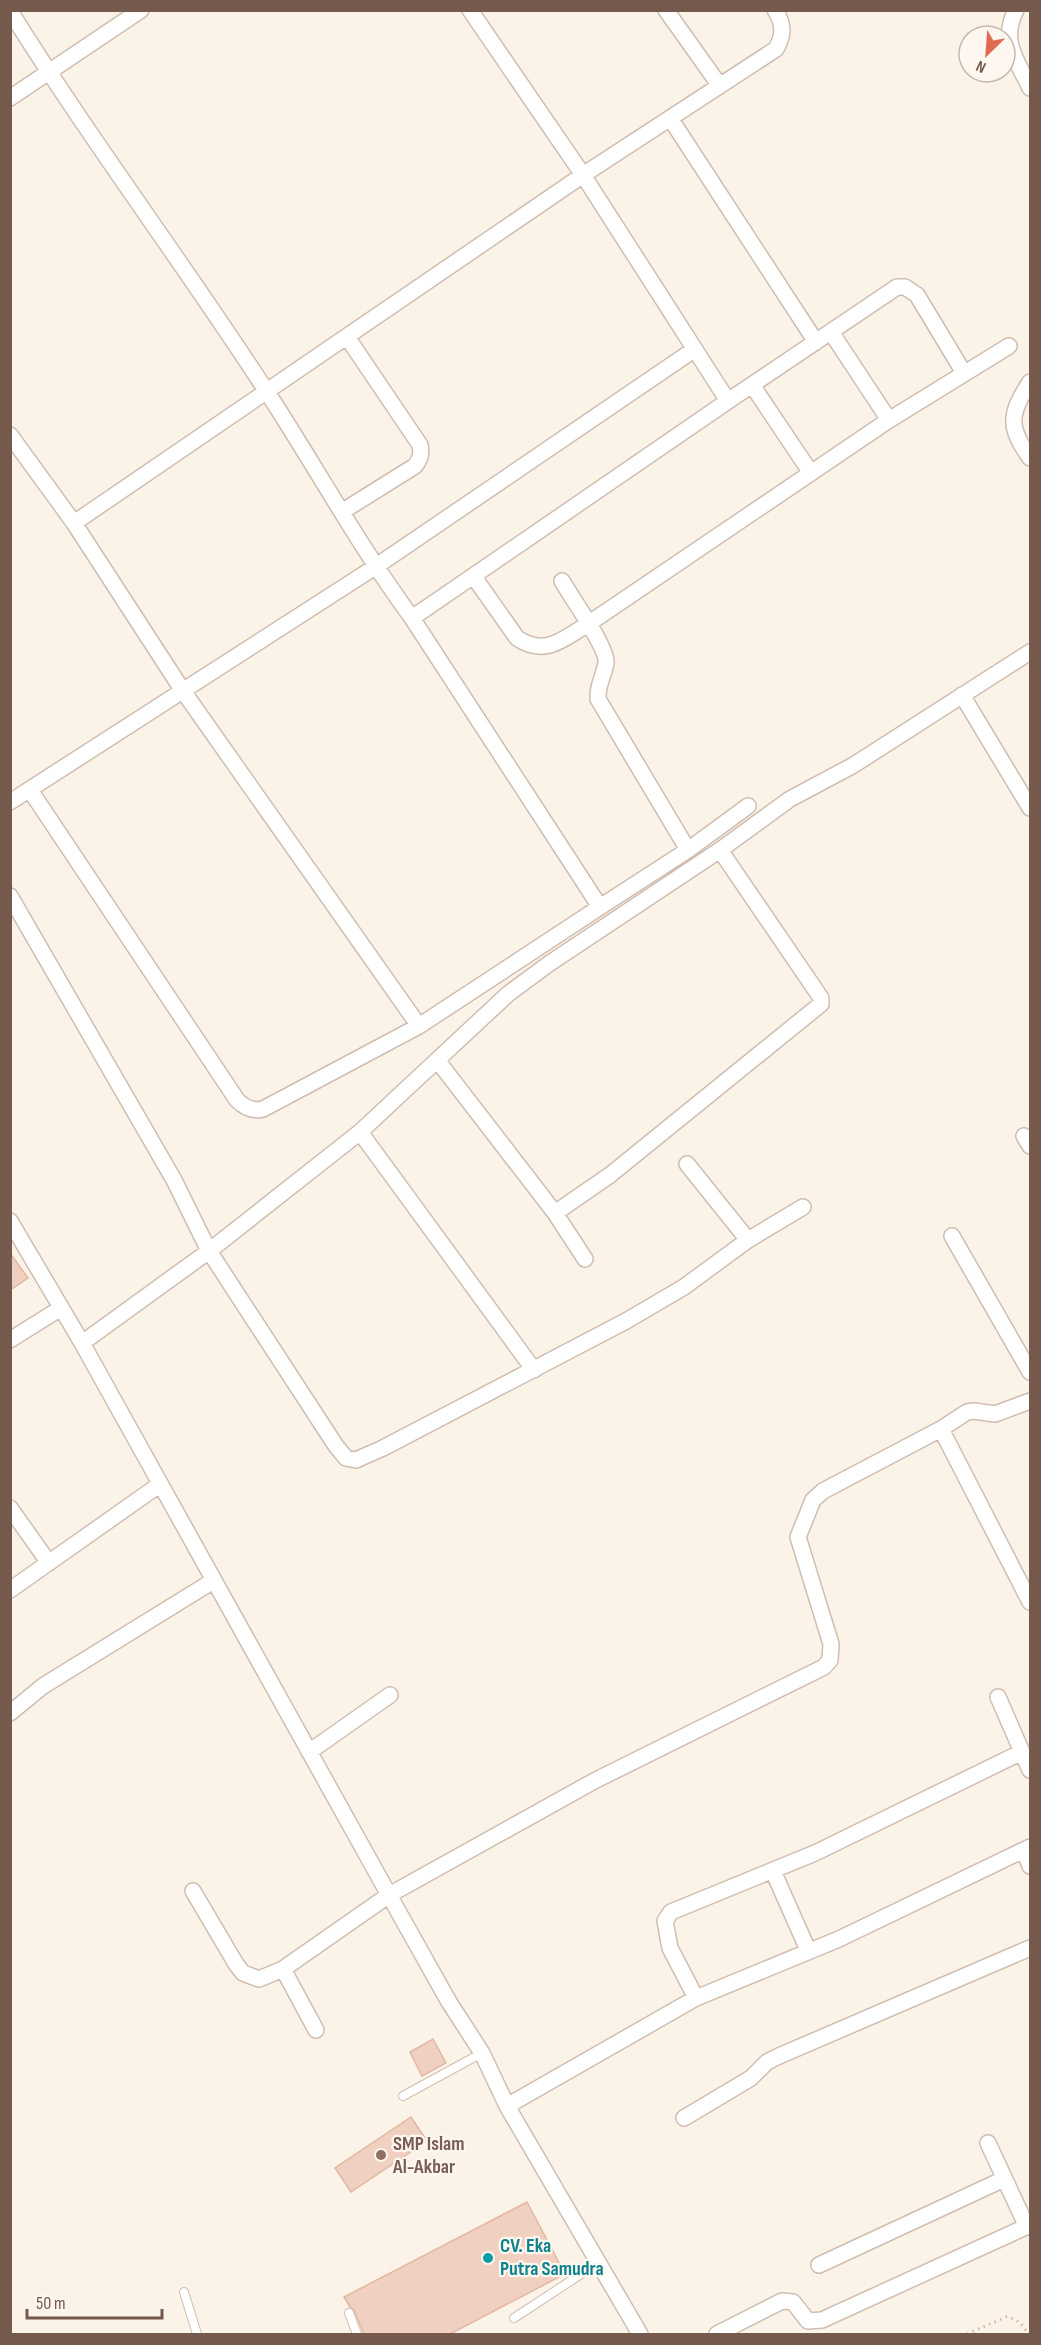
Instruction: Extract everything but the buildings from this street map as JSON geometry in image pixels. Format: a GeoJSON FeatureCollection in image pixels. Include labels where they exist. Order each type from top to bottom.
{"type":"FeatureCollection","features":[{"type":"Feature","properties":{"kind":"street"},"geometry":{"type":"LineString","coordinates":[[10,98],[141,10]]}},
{"type":"Feature","properties":{"kind":"street"},"geometry":{"type":"LineString","coordinates":[[470,10],[583,175],[729,401]]}},
{"type":"Feature","properties":{"kind":"street"},"geometry":{"type":"LineString","coordinates":[[666,10],[720,86]]}},
{"type":"Feature","properties":{"kind":"street"},"geometry":{"type":"LineString","coordinates":[[74,523],[583,175],[776,49],[783,24],[775,10]]}},
{"type":"Feature","properties":{"kind":"street"},"geometry":{"type":"LineString","coordinates":[[1016,10],[1010,22],[1008,35],[1011,47],[1030,88]]}},
{"type":"Feature","properties":{"kind":"street"},"geometry":{"type":"LineString","coordinates":[[10,11],[267,391],[343,511],[375,567],[412,618],[600,907]]}},
{"type":"Feature","properties":{"kind":"street"},"geometry":{"type":"LineString","coordinates":[[670,118],[816,342]]}},
{"type":"Feature","properties":{"kind":"street"},"geometry":{"type":"LineString","coordinates":[[412,618],[897,287],[905,286],[917,295],[964,373]]}},
{"type":"Feature","properties":{"kind":"street"},"geometry":{"type":"LineString","coordinates":[[831,332],[889,420]]}},
{"type":"Feature","properties":{"kind":"street"},"geometry":{"type":"LineString","coordinates":[[343,511],[414,466],[421,458],[422,452],[420,445],[347,337]]}},
{"type":"Feature","properties":{"kind":"street"},"geometry":{"type":"LineString","coordinates":[[474,577],[517,638],[527,645],[539,648],[553,645],[588,624],[889,420],[1009,346]]}},
{"type":"Feature","properties":{"kind":"street"},"geometry":{"type":"LineString","coordinates":[[10,802],[375,567],[695,349]]}},
{"type":"Feature","properties":{"kind":"street"},"geometry":{"type":"LineString","coordinates":[[1030,382],[1018,404],[1013,427],[1030,459]]}},
{"type":"Feature","properties":{"kind":"street"},"geometry":{"type":"LineString","coordinates":[[752,385],[811,473]]}},
{"type":"Feature","properties":{"kind":"street"},"geometry":{"type":"LineString","coordinates":[[10,435],[74,523],[183,691],[419,1026]]}},
{"type":"Feature","properties":{"kind":"street"},"geometry":{"type":"LineString","coordinates":[[562,581],[606,653],[606,664],[597,688],[598,699],[688,850]]}},
{"type":"Feature","properties":{"kind":"street"},"geometry":{"type":"LineString","coordinates":[[82,1343],[209,1251],[360,1132],[508,994],[550,963],[720,850],[790,799],[852,766],[962,695],[1028,659]]}},
{"type":"Feature","properties":{"kind":"street"},"geometry":{"type":"LineString","coordinates":[[962,695],[1030,808]]}},
{"type":"Feature","properties":{"kind":"street"},"geometry":{"type":"LineString","coordinates":[[30,790],[237,1100],[243,1106],[257,1110],[263,1109],[419,1026],[688,850],[748,806]]}},
{"type":"Feature","properties":{"kind":"street"},"geometry":{"type":"LineString","coordinates":[[555,1213],[610,1175],[821,1004],[821,998],[720,850]]}},
{"type":"Feature","properties":{"kind":"street"},"geometry":{"type":"LineString","coordinates":[[10,896],[174,1180],[209,1251],[292,1381],[346,1458],[356,1460],[371,1455],[626,1321],[684,1287],[748,1240],[803,1207]]}},
{"type":"Feature","properties":{"kind":"street"},"geometry":{"type":"LineString","coordinates":[[438,1060],[555,1213],[585,1259]]}},
{"type":"Feature","properties":{"kind":"street"},"geometry":{"type":"LineString","coordinates":[[360,1132],[534,1370]]}},
{"type":"Feature","properties":{"kind":"street"},"geometry":{"type":"LineString","coordinates":[[687,1164],[748,1240]]}},
{"type":"Feature","properties":{"kind":"street"},"geometry":{"type":"LineString","coordinates":[[10,1221],[82,1343],[159,1485],[449,2002],[482,2053],[507,2106],[640,2334]]}},
{"type":"Feature","properties":{"kind":"street"},"geometry":{"type":"LineString","coordinates":[[952,1236],[1030,1372]]}},
{"type":"Feature","properties":{"kind":"street"},"geometry":{"type":"LineString","coordinates":[[10,1340],[61,1308]]}},
{"type":"Feature","properties":{"kind":"street"},"geometry":{"type":"LineString","coordinates":[[193,1891],[243,1973],[259,1979],[283,1969],[389,1895],[596,1780],[824,1667],[830,1660],[831,1644],[798,1537],[813,1500],[824,1491],[941,1429],[967,1412],[995,1414],[1030,1402]]}},
{"type":"Feature","properties":{"kind":"street"},"geometry":{"type":"LineString","coordinates":[[941,1429],[1030,1602]]}},
{"type":"Feature","properties":{"kind":"street"},"geometry":{"type":"LineString","coordinates":[[10,1590],[159,1485]]}},
{"type":"Feature","properties":{"kind":"street"},"geometry":{"type":"LineString","coordinates":[[10,1508],[49,1563]]}},
{"type":"Feature","properties":{"kind":"street"},"geometry":{"type":"LineString","coordinates":[[10,1713],[43,1686],[213,1581]]}},
{"type":"Feature","properties":{"kind":"street"},"geometry":{"type":"LineString","coordinates":[[309,1752],[390,1695]]}},
{"type":"Feature","properties":{"kind":"street"},"geometry":{"type":"LineString","coordinates":[[998,1697],[1030,1770]]}},
{"type":"Feature","properties":{"kind":"street"},"geometry":{"type":"LineString","coordinates":[[696,1998],[670,1948],[665,1921],[670,1912],[815,1854],[1022,1752]]}},
{"type":"Feature","properties":{"kind":"street"},"geometry":{"type":"LineString","coordinates":[[507,2106],[696,1998],[839,1939],[1027,1849],[1030,1866]]}},
{"type":"Feature","properties":{"kind":"street"},"geometry":{"type":"LineString","coordinates":[[773,1870],[808,1950]]}},
{"type":"Feature","properties":{"kind":"street"},"geometry":{"type":"LineString","coordinates":[[684,2118],[751,2078],[767,2062],[778,2055],[1030,1948]]}},
{"type":"Feature","properties":{"kind":"street"},"geometry":{"type":"LineString","coordinates":[[283,1969],[316,2030]]}},
{"type":"Feature","properties":{"kind":"street"},"geometry":{"type":"LineString","coordinates":[[717,2334],[782,2301],[793,2302],[808,2321],[822,2320],[1029,2226],[988,2143]]}},
{"type":"Feature","properties":{"kind":"street"},"geometry":{"type":"LineString","coordinates":[[819,2265],[1004,2179]]}},
{"type":"Feature","properties":{"kind":"lane"},"geometry":{"type":"LineString","coordinates":[[403,2096],[482,2053]]}},
{"type":"Feature","properties":{"kind":"lane"},"geometry":{"type":"LineString","coordinates":[[514,2318],[598,2263]]}},
{"type":"Feature","properties":{"kind":"lane"},"geometry":{"type":"LineString","coordinates":[[184,2292],[196,2334]]}},
{"type":"Feature","properties":{"kind":"lane"},"geometry":{"type":"LineString","coordinates":[[349,2313],[357,2334]]}},
{"type":"Feature","properties":{"kind":"path"},"geometry":{"type":"LineString","coordinates":[[967,2334],[1006,2317],[1020,2322],[1028,2334]]}},
{"type":"Feature","properties":{"kind":"place","name":"SMP Islam Al-Akbar"},"geometry":{"type":"Point","coordinates":[381,2155]}},
{"type":"Feature","properties":{"kind":"place","name":"CV. Eka Putra Samudra"},"geometry":{"type":"Point","coordinates":[488,2258]}}]}
